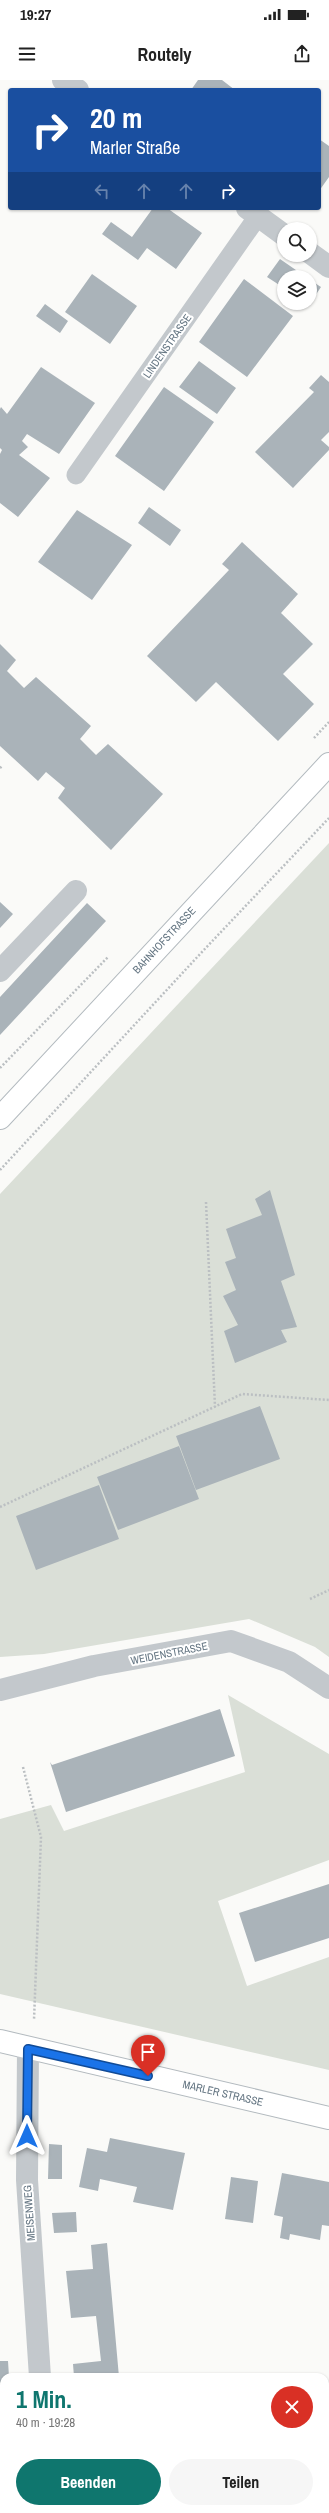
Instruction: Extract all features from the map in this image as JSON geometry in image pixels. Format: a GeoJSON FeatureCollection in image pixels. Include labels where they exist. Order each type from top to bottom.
{"type":"FeatureCollection","features":[{"type":"Feature","properties":{"kind":"street"},"geometry":{"type":"LineString","coordinates":[[63,80],[75,88]]}},
{"type":"Feature","properties":{"kind":"street","name":"LINDENSTRASSE"},"geometry":{"type":"LineString","coordinates":[[252,212],[277,230]]}},
{"type":"Feature","properties":{"kind":"street"},"geometry":{"type":"LineString","coordinates":[[317,258],[329,267]]}},
{"type":"Feature","properties":{"kind":"street","name":"BAHNHOFSTRASSE"},"geometry":{"type":"LineString","coordinates":[[0,1118],[329,764]]}},
{"type":"Feature","properties":{"kind":"street"},"geometry":{"type":"LineString","coordinates":[[0,971],[76,891]]}},
{"type":"Feature","properties":{"kind":"street","name":"WEIDENSTRASSE"},"geometry":{"type":"LineString","coordinates":[[0,1690],[94,1666],[231,1641],[289,1662],[329,1688]]}},
{"type":"Feature","properties":{"kind":"street","name":"MARLER STRASSE"},"geometry":{"type":"LineString","coordinates":[[0,2041],[28,2049],[329,2118]]}},
{"type":"Feature","properties":{"kind":"street","name":"MEISENWEG"},"geometry":{"type":"LineString","coordinates":[[28,2049],[27,2180],[40,2373]]}},
{"type":"Feature","properties":{"kind":"lane","name":"LINDENSTRASSE"},"geometry":{"type":"LineString","coordinates":[[76,475],[252,212]]}},
{"type":"Feature","properties":{"kind":"path"},"geometry":{"type":"LineString","coordinates":[[0,1170],[201,953],[329,818]]}},
{"type":"Feature","properties":{"kind":"path"},"geometry":{"type":"LineString","coordinates":[[206,1202],[215,1407]]}},
{"type":"Feature","properties":{"kind":"path"},"geometry":{"type":"LineString","coordinates":[[0,1507],[242,1394],[329,1400]]}},
{"type":"Feature","properties":{"kind":"path"},"geometry":{"type":"LineString","coordinates":[[310,1599],[329,1590]]}},
{"type":"Feature","properties":{"kind":"path"},"geometry":{"type":"LineString","coordinates":[[23,1767],[41,1837],[35,2018],[28,2049]]}},
{"type":"Feature","properties":{"kind":"shaded area"},"geometry":{"type":"Polygon","coordinates":[[[329,843],[329,1657],[315,1647],[249,1619],[44,1654],[0,1657],[0,1194],[329,843]]]}},
{"type":"Feature","properties":{"kind":"shaded area"},"geometry":{"type":"Polygon","coordinates":[[[228,1695],[329,1754],[329,1860],[218,1901],[247,1986],[329,1957],[329,2070],[0,1994],[0,1819],[51,1805],[64,1831],[245,1772],[228,1695]]]}},
{"type":"Feature","properties":{"kind":"building"},"geometry":{"type":"Polygon","coordinates":[[[198,80],[222,80],[232,88],[192,88],[198,80]]]}},
{"type":"Feature","properties":{"kind":"building"},"geometry":{"type":"Polygon","coordinates":[[[321,140],[329,146],[329,177],[321,188],[321,140]]]}},
{"type":"Feature","properties":{"kind":"building"},"geometry":{"type":"Polygon","coordinates":[[[152,210],[170,210],[202,233],[176,269],[147,248],[138,260],[102,234],[111,222],[132,237],[152,210]]]}},
{"type":"Feature","properties":{"kind":"building"},"geometry":{"type":"Polygon","coordinates":[[[278,262],[284,262],[296,270],[277,270],[277,283],[267,277],[278,262]]]}},
{"type":"Feature","properties":{"kind":"building"},"geometry":{"type":"Polygon","coordinates":[[[92,274],[137,306],[110,344],[65,312],[92,274]]]}},
{"type":"Feature","properties":{"kind":"building"},"geometry":{"type":"Polygon","coordinates":[[[244,279],[277,304],[277,310],[285,310],[293,316],[247,377],[199,342],[244,279]]]}},
{"type":"Feature","properties":{"kind":"building"},"geometry":{"type":"Polygon","coordinates":[[[317,284],[321,287],[317,293],[317,284]]]}},
{"type":"Feature","properties":{"kind":"building"},"geometry":{"type":"Polygon","coordinates":[[[45,304],[68,321],[60,333],[36,316],[45,304]]]}},
{"type":"Feature","properties":{"kind":"building"},"geometry":{"type":"Polygon","coordinates":[[[199,361],[236,388],[217,414],[179,387],[199,361]]]}},
{"type":"Feature","properties":{"kind":"building"},"geometry":{"type":"Polygon","coordinates":[[[41,367],[95,403],[59,454],[27,434],[22,441],[28,447],[19,455],[50,478],[18,517],[0,503],[0,454],[2,450],[0,448],[0,409],[1,407],[7,414],[41,367]]]}},
{"type":"Feature","properties":{"kind":"building"},"geometry":{"type":"Polygon","coordinates":[[[321,375],[329,382],[329,432],[321,440],[329,447],[329,450],[293,488],[255,452],[314,392],[309,388],[321,375]]]}},
{"type":"Feature","properties":{"kind":"building"},"geometry":{"type":"Polygon","coordinates":[[[164,387],[214,422],[164,491],[115,456],[164,387]]]}},
{"type":"Feature","properties":{"kind":"building"},"geometry":{"type":"Polygon","coordinates":[[[149,507],[181,530],[170,546],[138,523],[149,507]]]}},
{"type":"Feature","properties":{"kind":"building"},"geometry":{"type":"Polygon","coordinates":[[[77,510],[132,545],[92,600],[38,562],[77,510]]]}},
{"type":"Feature","properties":{"kind":"building"},"geometry":{"type":"Polygon","coordinates":[[[242,542],[298,594],[281,613],[313,644],[283,674],[314,704],[278,741],[216,682],[196,702],[147,656],[229,570],[222,564],[242,542]]]}},
{"type":"Feature","properties":{"kind":"building"},"geometry":{"type":"Polygon","coordinates":[[[0,644],[16,660],[7,671],[24,688],[36,677],[91,726],[80,739],[96,755],[108,744],[163,794],[111,850],[58,798],[65,788],[46,772],[38,781],[0,746],[0,644]]]}},
{"type":"Feature","properties":{"kind":"building"},"geometry":{"type":"Polygon","coordinates":[[[0,902],[13,914],[0,928],[0,902]]]}},
{"type":"Feature","properties":{"kind":"building"},"geometry":{"type":"Polygon","coordinates":[[[87,903],[106,921],[0,1035],[0,997],[87,903]]]}},
{"type":"Feature","properties":{"kind":"building"},"geometry":{"type":"Polygon","coordinates":[[[270,1190],[295,1275],[281,1281],[297,1327],[281,1330],[287,1342],[235,1363],[224,1331],[238,1325],[223,1296],[236,1290],[225,1262],[236,1258],[226,1229],[262,1215],[255,1199],[270,1190]]]}},
{"type":"Feature","properties":{"kind":"building"},"geometry":{"type":"Polygon","coordinates":[[[260,1406],[280,1459],[196,1490],[176,1436],[260,1406]]]}},
{"type":"Feature","properties":{"kind":"building"},"geometry":{"type":"Polygon","coordinates":[[[179,1446],[199,1499],[118,1530],[97,1477],[179,1446]]]}},
{"type":"Feature","properties":{"kind":"building"},"geometry":{"type":"Polygon","coordinates":[[[99,1485],[119,1539],[36,1570],[16,1516],[99,1485]]]}},
{"type":"Feature","properties":{"kind":"building"},"geometry":{"type":"Polygon","coordinates":[[[220,1709],[235,1756],[66,1812],[50,1762],[52,1765],[220,1709]]]}},
{"type":"Feature","properties":{"kind":"building"},"geometry":{"type":"Polygon","coordinates":[[[329,1884],[329,1938],[255,1962],[239,1913],[329,1884]]]}},
{"type":"Feature","properties":{"kind":"building"},"geometry":{"type":"Polygon","coordinates":[[[110,2138],[185,2153],[173,2210],[133,2202],[137,2187],[100,2179],[98,2191],[79,2187],[87,2148],[107,2152],[110,2138]]]}},
{"type":"Feature","properties":{"kind":"building"},"geometry":{"type":"Polygon","coordinates":[[[49,2144],[62,2145],[62,2179],[48,2179],[49,2144]]]}},
{"type":"Feature","properties":{"kind":"building"},"geometry":{"type":"Polygon","coordinates":[[[282,2173],[329,2182],[329,2226],[322,2225],[320,2240],[290,2234],[289,2240],[280,2238],[283,2217],[274,2215],[282,2173]]]}},
{"type":"Feature","properties":{"kind":"building"},"geometry":{"type":"Polygon","coordinates":[[[231,2177],[258,2181],[253,2223],[225,2219],[231,2177]]]}},
{"type":"Feature","properties":{"kind":"building"},"geometry":{"type":"Polygon","coordinates":[[[76,2212],[77,2232],[54,2233],[52,2213],[76,2212]]]}},
{"type":"Feature","properties":{"kind":"building"},"geometry":{"type":"Polygon","coordinates":[[[107,2243],[119,2373],[74,2373],[73,2364],[101,2361],[96,2316],[71,2318],[66,2271],[93,2269],[91,2245],[107,2243]]]}},
{"type":"Feature","properties":{"kind":"building"},"geometry":{"type":"Polygon","coordinates":[[[0,2361],[8,2361],[9,2373],[0,2373],[0,2361]]]}},
{"type":"Feature","properties":{"kind":"route"},"geometry":{"type":"LineString","coordinates":[[27,2136],[28,2049],[148,2076]]}}]}
